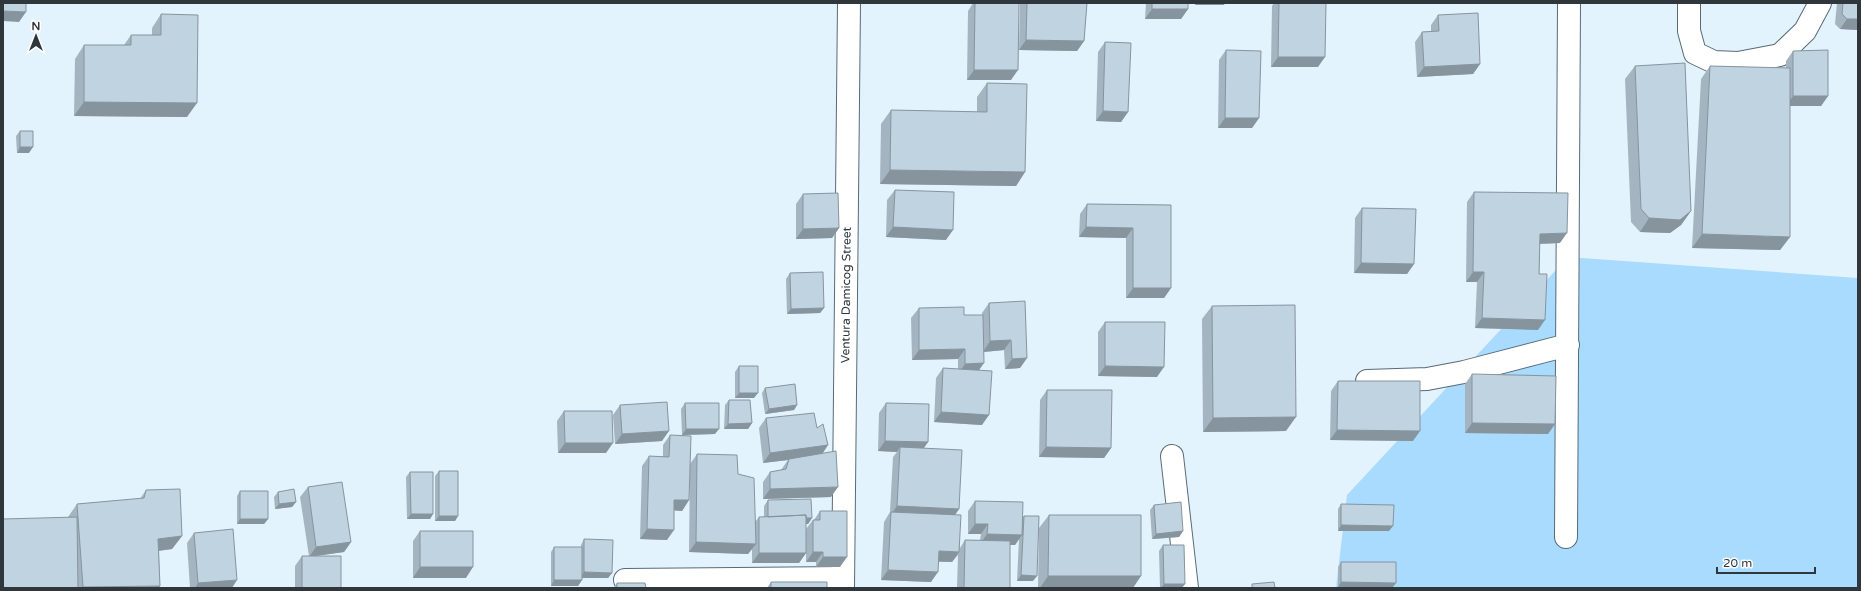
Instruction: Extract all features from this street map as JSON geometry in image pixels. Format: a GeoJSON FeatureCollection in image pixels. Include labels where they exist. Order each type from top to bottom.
{"type":"FeatureCollection","features":[{"type":"Feature","properties":{"kind":"street","name":"Ventura Damicog Street"},"geometry":{"type":"LineString","coordinates":[[843,583],[849,3]]}},
{"type":"Feature","properties":{"kind":"street"},"geometry":{"type":"LineString","coordinates":[[1566,537],[1569,3]]}},
{"type":"Feature","properties":{"kind":"street"},"geometry":{"type":"LineString","coordinates":[[1688,3],[1689,31],[1695,53],[1714,62],[1738,63],[1780,55],[1805,31],[1820,3]]}},
{"type":"Feature","properties":{"kind":"street"},"geometry":{"type":"LineString","coordinates":[[1367,381],[1427,379],[1464,372],[1568,345]]}},
{"type":"Feature","properties":{"kind":"street"},"geometry":{"type":"LineString","coordinates":[[1172,456],[1187,588]]}},
{"type":"Feature","properties":{"kind":"street"},"geometry":{"type":"LineString","coordinates":[[625,580],[843,583]]}},
{"type":"Feature","properties":{"kind":"shaded area"},"geometry":{"type":"Polygon","coordinates":[[[1568,257],[1858,278],[1858,588],[1336,588],[1347,495],[1568,257]]]}},
{"type":"Feature","properties":{"kind":"building"},"geometry":{"type":"Polygon","coordinates":[[[3,3],[26,3],[26,12],[3,11],[3,3]]]}},
{"type":"Feature","properties":{"kind":"building"},"geometry":{"type":"Polygon","coordinates":[[[975,3],[1019,3],[1018,70],[974,70],[975,3]]]}},
{"type":"Feature","properties":{"kind":"building"},"geometry":{"type":"Polygon","coordinates":[[[1027,3],[1087,3],[1084,41],[1026,40],[1027,3]]]}},
{"type":"Feature","properties":{"kind":"building"},"geometry":{"type":"Polygon","coordinates":[[[1152,3],[1188,3],[1188,9],[1152,9],[1152,3]]]}},
{"type":"Feature","properties":{"kind":"building"},"geometry":{"type":"Polygon","coordinates":[[[1279,3],[1326,3],[1325,57],[1278,57],[1279,3]]]}},
{"type":"Feature","properties":{"kind":"building"},"geometry":{"type":"Polygon","coordinates":[[[1843,3],[1858,3],[1858,19],[1847,19],[1842,14],[1843,3]]]}},
{"type":"Feature","properties":{"kind":"building"},"geometry":{"type":"Polygon","coordinates":[[[1478,13],[1480,64],[1424,67],[1422,32],[1439,31],[1438,15],[1478,13]]]}},
{"type":"Feature","properties":{"kind":"building"},"geometry":{"type":"Polygon","coordinates":[[[161,14],[198,15],[197,103],[84,102],[84,45],[131,45],[131,35],[161,35],[161,14]]]}},
{"type":"Feature","properties":{"kind":"building"},"geometry":{"type":"Polygon","coordinates":[[[1105,42],[1131,43],[1128,112],[1103,111],[1105,42]]]}},
{"type":"Feature","properties":{"kind":"building"},"geometry":{"type":"Polygon","coordinates":[[[1226,50],[1261,51],[1259,118],[1225,118],[1226,50]]]}},
{"type":"Feature","properties":{"kind":"building"},"geometry":{"type":"Polygon","coordinates":[[[1828,50],[1828,96],[1793,96],[1793,51],[1828,50]]]}},
{"type":"Feature","properties":{"kind":"building"},"geometry":{"type":"Polygon","coordinates":[[[1685,63],[1691,211],[1680,220],[1649,218],[1641,209],[1635,66],[1685,63]]]}},
{"type":"Feature","properties":{"kind":"building"},"geometry":{"type":"Polygon","coordinates":[[[1710,66],[1790,68],[1790,237],[1702,234],[1710,66]]]}},
{"type":"Feature","properties":{"kind":"building"},"geometry":{"type":"Polygon","coordinates":[[[987,83],[1027,84],[1025,172],[890,170],[891,110],[987,112],[987,83]]]}},
{"type":"Feature","properties":{"kind":"building"},"geometry":{"type":"Polygon","coordinates":[[[20,131],[33,131],[33,147],[20,147],[20,131]]]}},
{"type":"Feature","properties":{"kind":"building"},"geometry":{"type":"Polygon","coordinates":[[[895,190],[954,192],[953,230],[893,227],[895,190]]]}},
{"type":"Feature","properties":{"kind":"building"},"geometry":{"type":"Polygon","coordinates":[[[1474,192],[1568,193],[1567,233],[1540,234],[1539,274],[1547,274],[1545,320],[1482,318],[1484,272],[1473,272],[1474,192]]]}},
{"type":"Feature","properties":{"kind":"building"},"geometry":{"type":"Polygon","coordinates":[[[838,193],[839,228],[803,229],[803,194],[838,193]]]}},
{"type":"Feature","properties":{"kind":"building"},"geometry":{"type":"Polygon","coordinates":[[[1087,204],[1171,205],[1171,288],[1133,288],[1133,228],[1086,227],[1087,204]]]}},
{"type":"Feature","properties":{"kind":"building"},"geometry":{"type":"Polygon","coordinates":[[[1362,208],[1416,209],[1414,264],[1361,263],[1362,208]]]}},
{"type":"Feature","properties":{"kind":"building"},"geometry":{"type":"Polygon","coordinates":[[[823,272],[824,308],[791,309],[790,273],[823,272]]]}},
{"type":"Feature","properties":{"kind":"building"},"geometry":{"type":"Polygon","coordinates":[[[1025,301],[1027,358],[1012,359],[1011,340],[990,341],[989,303],[1025,301]]]}},
{"type":"Feature","properties":{"kind":"building"},"geometry":{"type":"Polygon","coordinates":[[[1295,305],[1296,417],[1213,418],[1212,306],[1295,305]]]}},
{"type":"Feature","properties":{"kind":"building"},"geometry":{"type":"Polygon","coordinates":[[[964,307],[964,315],[983,315],[984,363],[965,364],[965,349],[919,350],[919,308],[964,307]]]}},
{"type":"Feature","properties":{"kind":"building"},"geometry":{"type":"Polygon","coordinates":[[[1105,322],[1165,322],[1164,367],[1105,366],[1105,322]]]}},
{"type":"Feature","properties":{"kind":"building"},"geometry":{"type":"Polygon","coordinates":[[[739,366],[758,366],[758,393],[739,393],[739,366]]]}},
{"type":"Feature","properties":{"kind":"building"},"geometry":{"type":"Polygon","coordinates":[[[943,368],[992,371],[989,415],[941,412],[943,368]]]}},
{"type":"Feature","properties":{"kind":"building"},"geometry":{"type":"Polygon","coordinates":[[[1472,374],[1556,376],[1555,424],[1472,423],[1472,374]]]}},
{"type":"Feature","properties":{"kind":"building"},"geometry":{"type":"Polygon","coordinates":[[[1338,381],[1420,381],[1420,431],[1337,430],[1338,381]]]}},
{"type":"Feature","properties":{"kind":"building"},"geometry":{"type":"Polygon","coordinates":[[[795,384],[797,405],[769,409],[765,388],[795,384]]]}},
{"type":"Feature","properties":{"kind":"building"},"geometry":{"type":"Polygon","coordinates":[[[1047,390],[1112,390],[1111,448],[1046,447],[1047,390]]]}},
{"type":"Feature","properties":{"kind":"building"},"geometry":{"type":"Polygon","coordinates":[[[729,400],[750,400],[752,423],[728,424],[729,400]]]}},
{"type":"Feature","properties":{"kind":"building"},"geometry":{"type":"Polygon","coordinates":[[[667,402],[669,431],[622,434],[620,405],[667,402]]]}},
{"type":"Feature","properties":{"kind":"building"},"geometry":{"type":"Polygon","coordinates":[[[685,403],[719,403],[719,429],[686,429],[685,403]]]}},
{"type":"Feature","properties":{"kind":"building"},"geometry":{"type":"Polygon","coordinates":[[[886,403],[929,404],[928,442],[885,441],[886,403]]]}},
{"type":"Feature","properties":{"kind":"building"},"geometry":{"type":"Polygon","coordinates":[[[564,411],[612,411],[613,443],[565,443],[564,411]]]}},
{"type":"Feature","properties":{"kind":"building"},"geometry":{"type":"Polygon","coordinates":[[[814,413],[817,428],[823,424],[828,445],[770,453],[766,418],[814,413]]]}},
{"type":"Feature","properties":{"kind":"building"},"geometry":{"type":"Polygon","coordinates":[[[670,435],[691,436],[689,500],[674,500],[674,530],[647,529],[649,456],[669,457],[670,435]]]}},
{"type":"Feature","properties":{"kind":"building"},"geometry":{"type":"Polygon","coordinates":[[[900,447],[962,450],[959,509],[897,506],[900,447]]]}},
{"type":"Feature","properties":{"kind":"building"},"geometry":{"type":"Polygon","coordinates":[[[836,451],[838,487],[770,489],[770,472],[786,469],[789,459],[836,451]]]}},
{"type":"Feature","properties":{"kind":"building"},"geometry":{"type":"Polygon","coordinates":[[[697,454],[737,455],[738,474],[754,478],[756,544],[696,542],[697,454]]]}},
{"type":"Feature","properties":{"kind":"building"},"geometry":{"type":"Polygon","coordinates":[[[439,471],[458,471],[458,516],[439,516],[439,471]]]}},
{"type":"Feature","properties":{"kind":"building"},"geometry":{"type":"Polygon","coordinates":[[[410,472],[433,472],[433,514],[411,514],[410,472]]]}},
{"type":"Feature","properties":{"kind":"building"},"geometry":{"type":"Polygon","coordinates":[[[342,482],[351,542],[316,547],[308,487],[342,482]]]}},
{"type":"Feature","properties":{"kind":"building"},"geometry":{"type":"Polygon","coordinates":[[[180,489],[182,536],[158,539],[160,586],[83,587],[77,504],[144,498],[146,490],[180,489]]]}},
{"type":"Feature","properties":{"kind":"building"},"geometry":{"type":"Polygon","coordinates":[[[294,489],[296,502],[279,504],[278,492],[294,489]]]}},
{"type":"Feature","properties":{"kind":"building"},"geometry":{"type":"Polygon","coordinates":[[[240,491],[268,491],[268,519],[240,519],[240,491]]]}},
{"type":"Feature","properties":{"kind":"building"},"geometry":{"type":"Polygon","coordinates":[[[811,499],[812,518],[806,518],[806,515],[768,517],[768,500],[811,499]]]}},
{"type":"Feature","properties":{"kind":"building"},"geometry":{"type":"Polygon","coordinates":[[[975,501],[1023,502],[1022,535],[987,534],[988,524],[975,524],[975,501]]]}},
{"type":"Feature","properties":{"kind":"building"},"geometry":{"type":"Polygon","coordinates":[[[1181,502],[1183,531],[1156,534],[1154,505],[1181,502]]]}},
{"type":"Feature","properties":{"kind":"building"},"geometry":{"type":"Polygon","coordinates":[[[1341,504],[1394,505],[1393,526],[1341,525],[1341,504]]]}},
{"type":"Feature","properties":{"kind":"building"},"geometry":{"type":"Polygon","coordinates":[[[820,511],[847,511],[847,557],[823,557],[823,552],[813,552],[813,520],[820,520],[820,511]]]}},
{"type":"Feature","properties":{"kind":"building"},"geometry":{"type":"Polygon","coordinates":[[[891,512],[961,515],[959,552],[939,551],[938,572],[888,570],[891,512]]]}},
{"type":"Feature","properties":{"kind":"building"},"geometry":{"type":"Polygon","coordinates":[[[806,515],[806,553],[759,553],[759,517],[806,515]]]}},
{"type":"Feature","properties":{"kind":"building"},"geometry":{"type":"Polygon","coordinates":[[[1049,515],[1141,515],[1141,576],[1048,576],[1049,515]]]}},
{"type":"Feature","properties":{"kind":"building"},"geometry":{"type":"Polygon","coordinates":[[[1024,516],[1039,516],[1037,576],[1021,575],[1024,516]]]}},
{"type":"Feature","properties":{"kind":"building"},"geometry":{"type":"Polygon","coordinates":[[[77,517],[78,588],[3,588],[3,519],[77,517]]]}},
{"type":"Feature","properties":{"kind":"building"},"geometry":{"type":"Polygon","coordinates":[[[233,529],[237,580],[198,583],[194,533],[233,529]]]}},
{"type":"Feature","properties":{"kind":"building"},"geometry":{"type":"Polygon","coordinates":[[[420,531],[473,531],[473,567],[420,567],[420,531]]]}},
{"type":"Feature","properties":{"kind":"building"},"geometry":{"type":"Polygon","coordinates":[[[584,539],[613,540],[612,573],[584,572],[584,539]]]}},
{"type":"Feature","properties":{"kind":"building"},"geometry":{"type":"Polygon","coordinates":[[[965,540],[1010,541],[1010,588],[964,588],[965,540]]]}},
{"type":"Feature","properties":{"kind":"building"},"geometry":{"type":"Polygon","coordinates":[[[1163,545],[1184,545],[1185,584],[1164,584],[1163,545]]]}},
{"type":"Feature","properties":{"kind":"building"},"geometry":{"type":"Polygon","coordinates":[[[554,547],[582,547],[582,580],[554,580],[554,547]]]}},
{"type":"Feature","properties":{"kind":"building"},"geometry":{"type":"Polygon","coordinates":[[[302,556],[341,556],[341,588],[302,588],[302,556]]]}},
{"type":"Feature","properties":{"kind":"building"},"geometry":{"type":"Polygon","coordinates":[[[1341,562],[1396,562],[1396,583],[1341,582],[1341,562]]]}},
{"type":"Feature","properties":{"kind":"building"},"geometry":{"type":"Polygon","coordinates":[[[771,582],[827,582],[827,588],[771,588],[771,582]]]}},
{"type":"Feature","properties":{"kind":"building"},"geometry":{"type":"Polygon","coordinates":[[[1274,582],[1275,588],[1252,588],[1252,584],[1274,582]]]}},
{"type":"Feature","properties":{"kind":"building"},"geometry":{"type":"Polygon","coordinates":[[[617,583],[645,583],[646,588],[617,588],[617,583]]]}}]}
